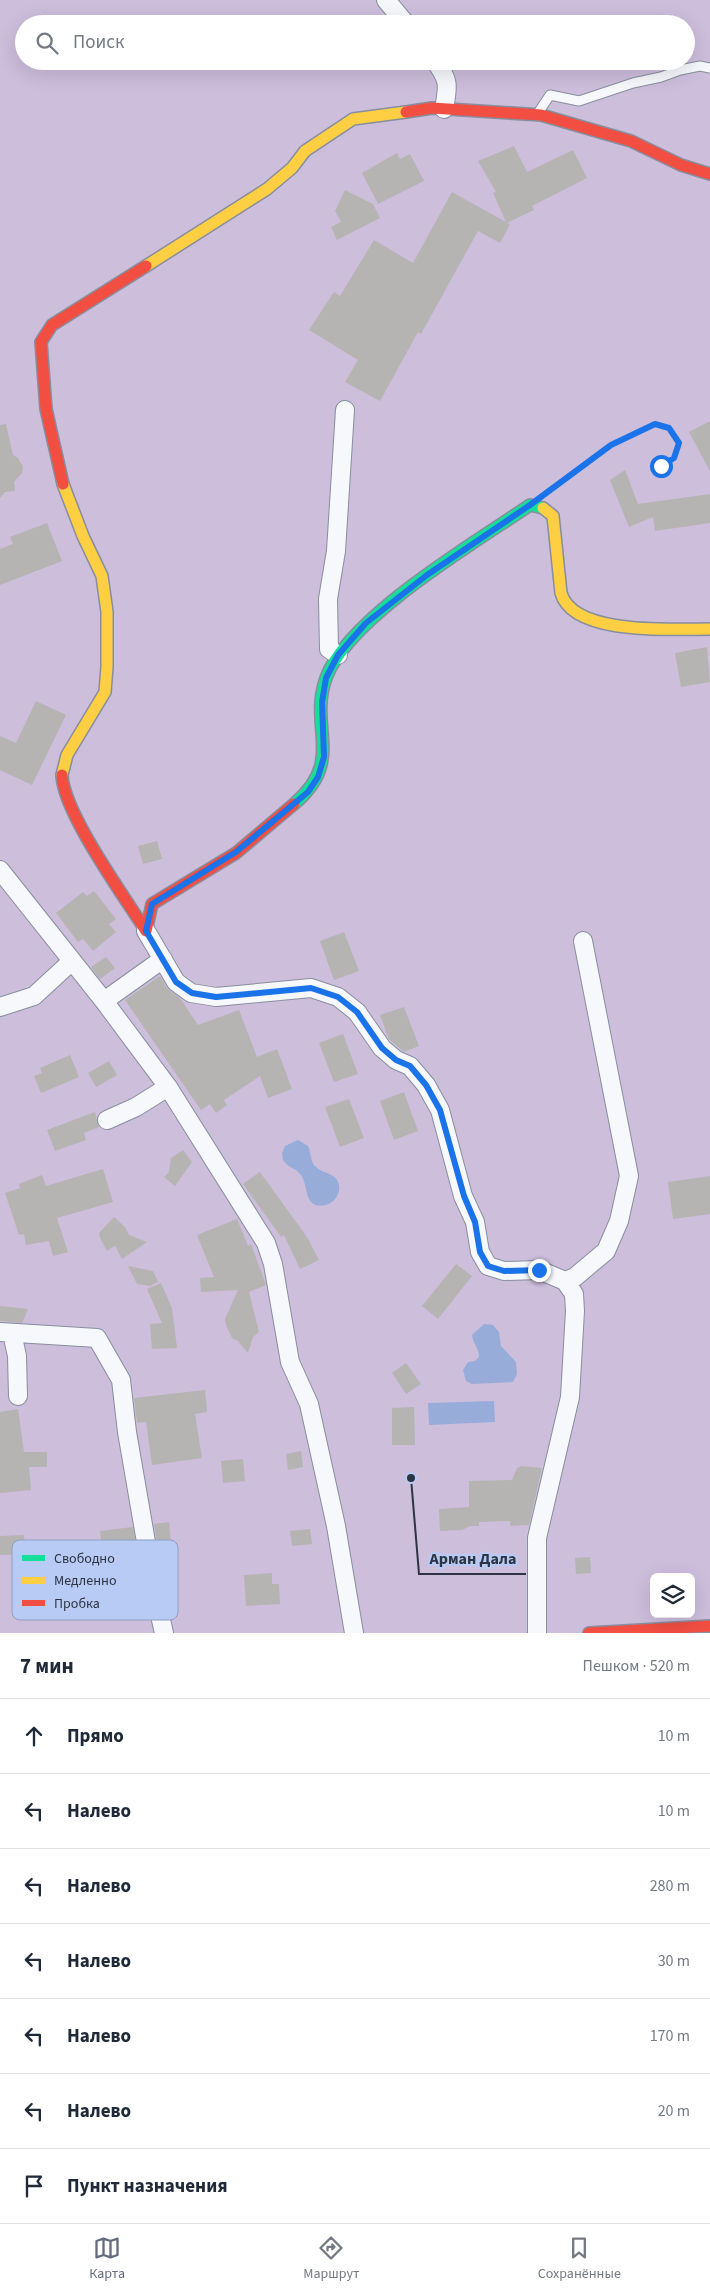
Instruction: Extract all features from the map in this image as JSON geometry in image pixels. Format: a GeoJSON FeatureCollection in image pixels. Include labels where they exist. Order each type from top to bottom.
{"type":"FeatureCollection","features":[{"type":"Feature","properties":{"kind":"street"},"geometry":{"type":"LineString","coordinates":[[386,0],[398,15]]}},
{"type":"Feature","properties":{"kind":"street"},"geometry":{"type":"LineString","coordinates":[[442,70],[446,76],[448,85],[444,109]]}},
{"type":"Feature","properties":{"kind":"street"},"geometry":{"type":"LineString","coordinates":[[537,1633],[537,1538],[570,1397],[575,1311],[574,1294],[565,1281],[539,1270],[504,1271],[488,1266],[480,1252],[475,1222],[464,1196],[440,1110],[426,1085],[410,1066],[396,1060],[382,1048],[357,1012],[338,997],[311,988],[216,997],[192,993],[176,982],[75,816],[65,792],[62,776],[67,756],[105,692],[107,612],[102,576],[83,536],[61,479],[46,409],[41,342],[52,325],[267,189],[292,168],[305,151],[353,120],[406,110],[488,110],[537,115],[631,141],[681,164],[710,174]]}},
{"type":"Feature","properties":{"kind":"street"},"geometry":{"type":"LineString","coordinates":[[338,655],[329,650],[328,599],[336,551],[345,410]]}},
{"type":"Feature","properties":{"kind":"street"},"geometry":{"type":"LineString","coordinates":[[146,931],[152,904],[236,852],[308,792],[318,777],[324,757],[322,702],[326,678],[338,655],[366,623],[427,575],[530,505],[541,506],[553,516],[563,602],[574,612],[600,624],[710,629]]}},
{"type":"Feature","properties":{"kind":"street"},"geometry":{"type":"LineString","coordinates":[[0,870],[104,1001],[168,1087],[266,1243],[273,1264],[290,1362],[309,1404],[336,1526],[354,1633]]}},
{"type":"Feature","properties":{"kind":"street"},"geometry":{"type":"LineString","coordinates":[[565,1281],[575,1277],[606,1251],[619,1221],[629,1176],[583,941]]}},
{"type":"Feature","properties":{"kind":"street"},"geometry":{"type":"LineString","coordinates":[[104,1001],[162,959]]}},
{"type":"Feature","properties":{"kind":"street"},"geometry":{"type":"LineString","coordinates":[[0,1006],[34,996],[72,961]]}},
{"type":"Feature","properties":{"kind":"street"},"geometry":{"type":"LineString","coordinates":[[107,1120],[136,1107],[168,1087]]}},
{"type":"Feature","properties":{"kind":"street"},"geometry":{"type":"LineString","coordinates":[[18,1396],[17,1356],[6,1332],[97,1338],[120,1380],[128,1441],[145,1540]]}},
{"type":"Feature","properties":{"kind":"street"},"geometry":{"type":"LineString","coordinates":[[161,1620],[164,1633]]}},
{"type":"Feature","properties":{"kind":"street"},"geometry":{"type":"LineString","coordinates":[[590,1633],[710,1626]]}},
{"type":"Feature","properties":{"kind":"lane"},"geometry":{"type":"LineString","coordinates":[[695,67],[710,68]]}},
{"type":"Feature","properties":{"kind":"lane"},"geometry":{"type":"LineString","coordinates":[[537,115],[550,95],[579,101],[680,70]]}},
{"type":"Feature","properties":{"kind":"path"},"geometry":{"type":"LineString","coordinates":[[530,505],[611,445],[655,424],[669,428],[679,443],[674,458],[661,466]]}},
{"type":"Feature","properties":{"kind":"shaded area"},"geometry":{"type":"Polygon","coordinates":[[[0,0],[710,0],[710,1633],[0,1633],[0,0]]]}},
{"type":"Feature","properties":{"kind":"water"},"geometry":{"type":"Polygon","coordinates":[[[298,1140],[308,1146],[314,1165],[337,1180],[339,1185],[338,1194],[334,1200],[326,1205],[319,1206],[310,1201],[301,1175],[283,1160],[282,1153],[285,1146],[298,1140]]]}},
{"type":"Feature","properties":{"kind":"water"},"geometry":{"type":"Polygon","coordinates":[[[484,1324],[493,1325],[499,1332],[501,1346],[516,1362],[517,1374],[513,1382],[472,1384],[466,1381],[463,1370],[468,1362],[475,1361],[479,1357],[472,1335],[484,1324]]]}},
{"type":"Feature","properties":{"kind":"water"},"geometry":{"type":"Polygon","coordinates":[[[494,1401],[495,1422],[429,1425],[428,1403],[494,1401]]]}},
{"type":"Feature","properties":{"kind":"building"},"geometry":{"type":"Polygon","coordinates":[[[514,146],[527,172],[573,150],[587,178],[532,206],[534,210],[507,223],[510,224],[500,243],[478,231],[421,334],[418,332],[380,401],[345,382],[358,360],[309,330],[334,292],[340,296],[374,240],[413,263],[452,192],[506,222],[493,193],[496,192],[478,161],[514,146]]]}},
{"type":"Feature","properties":{"kind":"building"},"geometry":{"type":"Polygon","coordinates":[[[397,153],[400,159],[410,154],[424,181],[378,204],[362,173],[397,153]]]}},
{"type":"Feature","properties":{"kind":"building"},"geometry":{"type":"Polygon","coordinates":[[[345,190],[373,204],[380,218],[337,240],[331,227],[341,222],[335,211],[345,190]]]}},
{"type":"Feature","properties":{"kind":"building"},"geometry":{"type":"Polygon","coordinates":[[[710,421],[710,471],[689,432],[710,421]]]}},
{"type":"Feature","properties":{"kind":"building"},"geometry":{"type":"Polygon","coordinates":[[[6,424],[13,455],[18,458],[23,467],[22,473],[14,482],[15,491],[5,492],[0,498],[0,425],[6,424]]]}},
{"type":"Feature","properties":{"kind":"building"},"geometry":{"type":"Polygon","coordinates":[[[625,470],[638,504],[710,494],[710,523],[655,531],[653,517],[629,527],[610,480],[625,470]]]}},
{"type":"Feature","properties":{"kind":"building"},"geometry":{"type":"Polygon","coordinates":[[[47,523],[62,561],[0,585],[0,549],[13,544],[10,537],[47,523]]]}},
{"type":"Feature","properties":{"kind":"building"},"geometry":{"type":"Polygon","coordinates":[[[707,647],[710,682],[681,687],[675,653],[707,647]]]}},
{"type":"Feature","properties":{"kind":"building"},"geometry":{"type":"Polygon","coordinates":[[[36,701],[66,715],[32,785],[0,770],[0,736],[16,743],[36,701]]]}},
{"type":"Feature","properties":{"kind":"building"},"geometry":{"type":"Polygon","coordinates":[[[157,841],[162,859],[143,864],[138,846],[157,841]]]}},
{"type":"Feature","properties":{"kind":"building"},"geometry":{"type":"Polygon","coordinates":[[[94,891],[116,919],[109,924],[116,932],[93,951],[83,939],[78,942],[56,913],[83,892],[87,896],[94,891]]]}},
{"type":"Feature","properties":{"kind":"building"},"geometry":{"type":"Polygon","coordinates":[[[344,932],[359,971],[334,980],[320,941],[344,932]]]}},
{"type":"Feature","properties":{"kind":"building"},"geometry":{"type":"Polygon","coordinates":[[[106,957],[115,968],[100,979],[91,967],[106,957]]]}},
{"type":"Feature","properties":{"kind":"building"},"geometry":{"type":"Polygon","coordinates":[[[160,976],[167,988],[180,998],[198,1025],[239,1010],[257,1057],[277,1049],[292,1089],[268,1098],[260,1076],[224,1100],[227,1105],[216,1113],[210,1104],[201,1110],[125,1000],[160,976]]]}},
{"type":"Feature","properties":{"kind":"building"},"geometry":{"type":"Polygon","coordinates":[[[404,1007],[419,1046],[404,1052],[389,1039],[380,1015],[404,1007]]]}},
{"type":"Feature","properties":{"kind":"building"},"geometry":{"type":"Polygon","coordinates":[[[343,1034],[358,1074],[334,1082],[319,1043],[343,1034]]]}},
{"type":"Feature","properties":{"kind":"building"},"geometry":{"type":"Polygon","coordinates":[[[70,1055],[79,1077],[41,1093],[34,1076],[42,1073],[40,1068],[70,1055]]]}},
{"type":"Feature","properties":{"kind":"building"},"geometry":{"type":"Polygon","coordinates":[[[109,1061],[117,1075],[96,1087],[88,1073],[109,1061]]]}},
{"type":"Feature","properties":{"kind":"building"},"geometry":{"type":"Polygon","coordinates":[[[404,1092],[418,1131],[394,1140],[380,1101],[404,1092]]]}},
{"type":"Feature","properties":{"kind":"building"},"geometry":{"type":"Polygon","coordinates":[[[349,1099],[364,1138],[340,1147],[325,1107],[349,1099]]]}},
{"type":"Feature","properties":{"kind":"building"},"geometry":{"type":"Polygon","coordinates":[[[95,1112],[99,1127],[84,1133],[86,1140],[55,1151],[47,1130],[95,1112]]]}},
{"type":"Feature","properties":{"kind":"building"},"geometry":{"type":"Polygon","coordinates":[[[183,1150],[192,1162],[175,1186],[164,1177],[169,1172],[171,1158],[183,1150]]]}},
{"type":"Feature","properties":{"kind":"building"},"geometry":{"type":"Polygon","coordinates":[[[103,1169],[113,1202],[57,1218],[68,1252],[53,1256],[49,1241],[26,1245],[24,1234],[19,1235],[5,1193],[20,1188],[19,1184],[42,1175],[46,1186],[103,1169]]]}},
{"type":"Feature","properties":{"kind":"building"},"geometry":{"type":"Polygon","coordinates":[[[260,1172],[307,1237],[319,1260],[300,1269],[284,1235],[281,1237],[243,1184],[260,1172]]]}},
{"type":"Feature","properties":{"kind":"building"},"geometry":{"type":"Polygon","coordinates":[[[710,1176],[710,1214],[673,1219],[668,1182],[710,1176]]]}},
{"type":"Feature","properties":{"kind":"building"},"geometry":{"type":"Polygon","coordinates":[[[114,1217],[125,1227],[129,1235],[147,1242],[122,1259],[115,1246],[107,1251],[99,1233],[114,1217]]]}},
{"type":"Feature","properties":{"kind":"building"},"geometry":{"type":"Polygon","coordinates":[[[237,1219],[248,1246],[251,1244],[266,1285],[249,1292],[259,1332],[253,1337],[248,1353],[238,1341],[232,1338],[225,1319],[238,1290],[201,1292],[200,1278],[214,1277],[197,1235],[237,1219]]]}},
{"type":"Feature","properties":{"kind":"building"},"geometry":{"type":"Polygon","coordinates":[[[456,1264],[472,1276],[438,1319],[422,1306],[456,1264]]]}},
{"type":"Feature","properties":{"kind":"building"},"geometry":{"type":"Polygon","coordinates":[[[128,1266],[153,1271],[158,1282],[150,1286],[137,1284],[128,1266]]]}},
{"type":"Feature","properties":{"kind":"building"},"geometry":{"type":"Polygon","coordinates":[[[161,1283],[172,1308],[177,1348],[152,1349],[150,1324],[162,1323],[147,1289],[161,1283]]]}},
{"type":"Feature","properties":{"kind":"building"},"geometry":{"type":"Polygon","coordinates":[[[0,1306],[28,1309],[22,1323],[0,1321],[0,1306]]]}},
{"type":"Feature","properties":{"kind":"building"},"geometry":{"type":"Polygon","coordinates":[[[406,1363],[421,1384],[406,1394],[392,1373],[406,1363]]]}},
{"type":"Feature","properties":{"kind":"building"},"geometry":{"type":"Polygon","coordinates":[[[205,1390],[207,1412],[195,1414],[202,1458],[152,1465],[146,1422],[137,1423],[134,1398],[205,1390]]]}},
{"type":"Feature","properties":{"kind":"building"},"geometry":{"type":"Polygon","coordinates":[[[414,1407],[415,1445],[392,1445],[392,1408],[414,1407]]]}},
{"type":"Feature","properties":{"kind":"building"},"geometry":{"type":"Polygon","coordinates":[[[18,1409],[24,1452],[47,1452],[47,1467],[29,1467],[31,1490],[0,1493],[0,1412],[18,1409]]]}},
{"type":"Feature","properties":{"kind":"building"},"geometry":{"type":"Polygon","coordinates":[[[301,1451],[303,1467],[288,1470],[286,1454],[301,1451]]]}},
{"type":"Feature","properties":{"kind":"building"},"geometry":{"type":"Polygon","coordinates":[[[243,1459],[245,1481],[223,1483],[221,1461],[243,1459]]]}},
{"type":"Feature","properties":{"kind":"building"},"geometry":{"type":"Polygon","coordinates":[[[521,1466],[542,1468],[529,1525],[510,1526],[510,1521],[479,1522],[479,1526],[470,1526],[462,1530],[440,1531],[439,1509],[469,1507],[469,1481],[512,1480],[517,1468],[521,1466]]]}},
{"type":"Feature","properties":{"kind":"building"},"geometry":{"type":"Polygon","coordinates":[[[169,1522],[171,1540],[157,1540],[154,1524],[169,1522]]]}},
{"type":"Feature","properties":{"kind":"building"},"geometry":{"type":"Polygon","coordinates":[[[133,1527],[135,1540],[101,1540],[100,1531],[133,1527]]]}},
{"type":"Feature","properties":{"kind":"building"},"geometry":{"type":"Polygon","coordinates":[[[310,1529],[312,1544],[292,1546],[290,1531],[310,1529]]]}},
{"type":"Feature","properties":{"kind":"building"},"geometry":{"type":"Polygon","coordinates":[[[24,1535],[24,1540],[12,1540],[12,1555],[0,1555],[0,1536],[24,1535]]]}},
{"type":"Feature","properties":{"kind":"building"},"geometry":{"type":"Polygon","coordinates":[[[590,1557],[591,1573],[576,1574],[575,1558],[590,1557]]]}},
{"type":"Feature","properties":{"kind":"building"},"geometry":{"type":"Polygon","coordinates":[[[272,1573],[272,1584],[279,1584],[280,1604],[246,1606],[244,1575],[272,1573]]]}},
{"type":"Feature","properties":{"kind":"traffic: fast"},"geometry":{"type":"LineString","coordinates":[[294,804],[310,788],[318,773],[322,758],[321,713],[326,678],[339,655],[360,630],[386,606],[416,583],[530,505],[543,508]]}},
{"type":"Feature","properties":{"kind":"traffic: slow"},"geometry":{"type":"LineString","coordinates":[[146,266],[267,189],[292,168],[305,151],[353,119],[406,112]]}},
{"type":"Feature","properties":{"kind":"traffic: slow"},"geometry":{"type":"LineString","coordinates":[[62,775],[67,755],[105,692],[107,667],[107,612],[102,576],[83,536],[63,484]]}},
{"type":"Feature","properties":{"kind":"traffic: slow"},"geometry":{"type":"LineString","coordinates":[[543,508],[553,516],[561,593],[569,607],[584,617],[626,627],[710,629]]}},
{"type":"Feature","properties":{"kind":"traffic: jam"},"geometry":{"type":"LineString","coordinates":[[406,112],[432,108],[541,115],[631,141],[681,165],[710,174]]}},
{"type":"Feature","properties":{"kind":"traffic: jam"},"geometry":{"type":"LineString","coordinates":[[63,484],[46,409],[41,342],[52,325],[146,266]]}},
{"type":"Feature","properties":{"kind":"traffic: jam"},"geometry":{"type":"LineString","coordinates":[[62,775],[65,791],[72,810],[83,831],[146,931],[152,904],[236,853],[294,804]]}},
{"type":"Feature","properties":{"kind":"traffic: jam"},"geometry":{"type":"LineString","coordinates":[[589,1633],[710,1626]]}},
{"type":"Feature","properties":{"kind":"place","name":"Арман Дала"},"geometry":{"type":"Point","coordinates":[411,1478]}},
{"type":"Feature","properties":{"kind":"route"},"geometry":{"type":"LineString","coordinates":[[539,1270],[504,1271],[488,1266],[480,1252],[475,1222],[464,1196],[440,1110],[426,1085],[410,1066],[396,1060],[382,1048],[357,1012],[338,997],[311,988],[216,997],[192,993],[176,982],[146,931],[152,904],[236,852],[308,792],[318,777],[324,757],[322,702],[326,678],[338,655],[366,623],[427,575],[530,505],[611,445],[655,424],[669,428],[679,443],[674,458],[661,466]]}}]}
